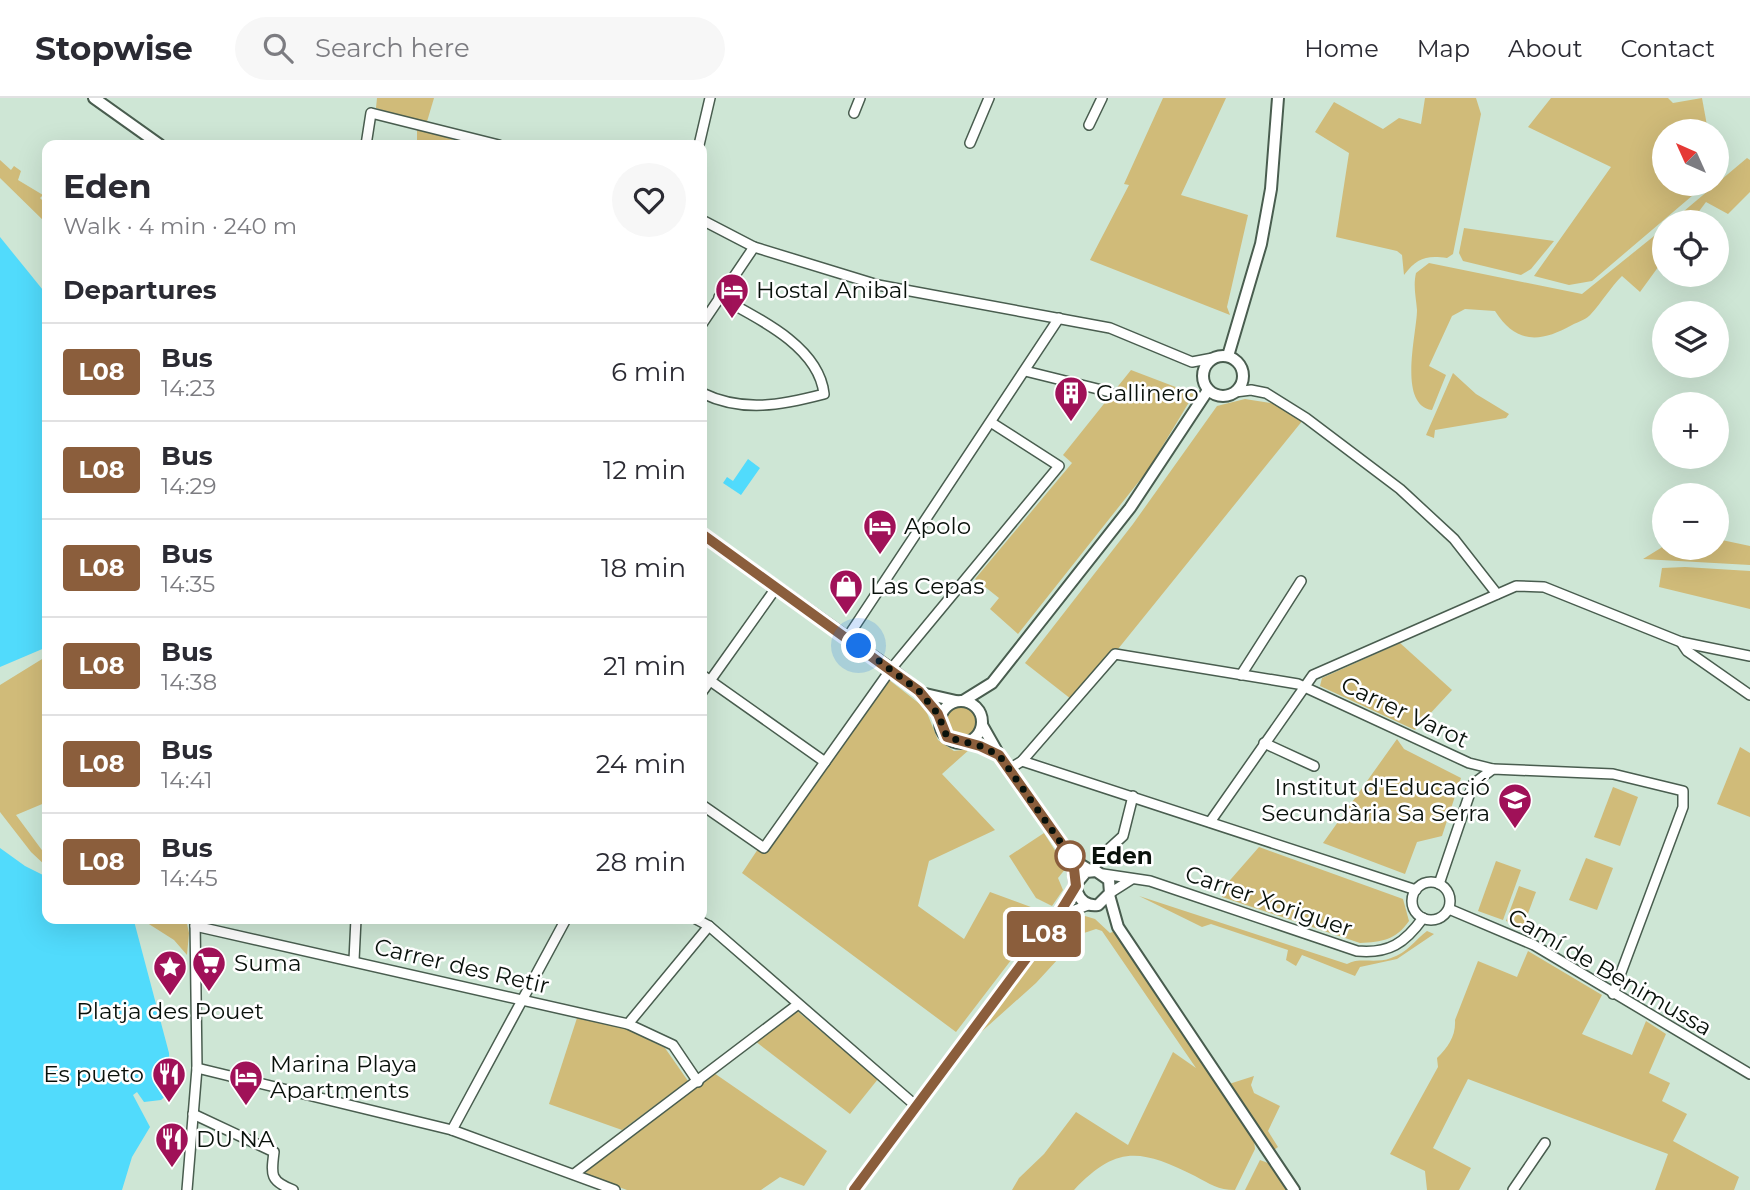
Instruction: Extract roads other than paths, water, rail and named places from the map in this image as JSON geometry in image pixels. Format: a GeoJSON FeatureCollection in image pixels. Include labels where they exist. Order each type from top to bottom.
{"type":"FeatureCollection","features":[{"type":"Feature","properties":{"kind":"main road"},"geometry":{"type":"LineString","coordinates":[[94,98],[153,140]]}},
{"type":"Feature","properties":{"kind":"main road"},"geometry":{"type":"LineString","coordinates":[[1228,356],[1261,244],[1271,189],[1278,98]]}},
{"type":"Feature","properties":{"kind":"main road"},"geometry":{"type":"LineString","coordinates":[[1228,356],[1239,363],[1243,372],[1242,383],[1235,392],[1219,396],[1208,390],[1202,373],[1213,358],[1228,356]]}},
{"type":"Feature","properties":{"kind":"main road"},"geometry":{"type":"LineString","coordinates":[[966,742],[976,736],[992,683],[1130,508],[1208,390]]}},
{"type":"Feature","properties":{"kind":"main road"},"geometry":{"type":"LineString","coordinates":[[707,538],[919,691],[941,719],[947,737],[999,755]]}},
{"type":"Feature","properties":{"kind":"main road"},"geometry":{"type":"LineString","coordinates":[[941,719],[947,707],[992,683]]}},
{"type":"Feature","properties":{"kind":"main road"},"geometry":{"type":"LineString","coordinates":[[919,691],[975,706],[999,755],[1073,860],[1096,872],[1110,884],[1118,926],[1294,1190]]}},
{"type":"Feature","properties":{"kind":"main road"},"geometry":{"type":"LineString","coordinates":[[1073,860],[1080,900],[1118,926]]}},
{"type":"Feature","properties":{"kind":"main road"},"geometry":{"type":"LineString","coordinates":[[1076,885],[1082,875],[1096,872]]}},
{"type":"Feature","properties":{"kind":"main road"},"geometry":{"type":"LineString","coordinates":[[1091,906],[1103,903],[1110,894]]}},
{"type":"Feature","properties":{"kind":"street"},"geometry":{"type":"LineString","coordinates":[[700,140],[710,98]]}},
{"type":"Feature","properties":{"kind":"street"},"geometry":{"type":"LineString","coordinates":[[854,113],[860,98]]}},
{"type":"Feature","properties":{"kind":"street"},"geometry":{"type":"LineString","coordinates":[[970,143],[989,98]]}},
{"type":"Feature","properties":{"kind":"street"},"geometry":{"type":"LineString","coordinates":[[1089,125],[1102,98]]}},
{"type":"Feature","properties":{"kind":"street"},"geometry":{"type":"LineString","coordinates":[[367,140],[371,113],[479,140]]}},
{"type":"Feature","properties":{"kind":"street"},"geometry":{"type":"LineString","coordinates":[[707,223],[754,247],[878,285],[1110,328],[1192,362],[1213,358]]}},
{"type":"Feature","properties":{"kind":"street"},"geometry":{"type":"LineString","coordinates":[[707,316],[754,247]]}},
{"type":"Feature","properties":{"kind":"street"},"geometry":{"type":"LineString","coordinates":[[707,396],[718,401],[758,407],[783,405],[824,394],[823,380],[787,338],[776,328],[719,297]]}},
{"type":"Feature","properties":{"kind":"street"},"geometry":{"type":"LineString","coordinates":[[847,638],[992,423],[1059,318]]}},
{"type":"Feature","properties":{"kind":"street"},"geometry":{"type":"LineString","coordinates":[[1025,371],[1110,392]]}},
{"type":"Feature","properties":{"kind":"street"},"geometry":{"type":"LineString","coordinates":[[1235,392],[1251,390],[1266,393],[1306,418],[1400,489],[1454,539],[1497,594]]}},
{"type":"Feature","properties":{"kind":"street"},"geometry":{"type":"LineString","coordinates":[[707,808],[764,848],[891,670],[1059,466],[992,423]]}},
{"type":"Feature","properties":{"kind":"street"},"geometry":{"type":"LineString","coordinates":[[1241,675],[1301,581]]}},
{"type":"Feature","properties":{"kind":"street"},"geometry":{"type":"LineString","coordinates":[[1210,822],[1304,687],[1318,672],[1526,584],[1544,587],[1681,642],[1750,656]]}},
{"type":"Feature","properties":{"kind":"street"},"geometry":{"type":"LineString","coordinates":[[707,675],[776,587]]}},
{"type":"Feature","properties":{"kind":"street"},"geometry":{"type":"LineString","coordinates":[[1681,642],[1687,651],[1750,695]]}},
{"type":"Feature","properties":{"kind":"street","name":"Carrer Varot"},"geometry":{"type":"LineString","coordinates":[[1022,761],[1115,654],[1304,687],[1469,763],[1475,777],[1474,784]]}},
{"type":"Feature","properties":{"kind":"street"},"geometry":{"type":"LineString","coordinates":[[707,679],[825,762]]}},
{"type":"Feature","properties":{"kind":"street"},"geometry":{"type":"LineString","coordinates":[[1264,743],[1314,766]]}},
{"type":"Feature","properties":{"kind":"street"},"geometry":{"type":"LineString","coordinates":[[1009,769],[1022,761],[1416,890],[1430,882],[1439,884],[1447,890],[1449,909],[1443,916],[1433,920],[1423,918],[1413,906],[1416,890]]}},
{"type":"Feature","properties":{"kind":"street"},"geometry":{"type":"LineString","coordinates":[[1469,763],[1493,769],[1613,774],[1683,791],[1683,807],[1613,994]]}},
{"type":"Feature","properties":{"kind":"street"},"geometry":{"type":"LineString","coordinates":[[1439,884],[1474,784],[1493,769]]}},
{"type":"Feature","properties":{"kind":"street"},"geometry":{"type":"LineString","coordinates":[[1096,872],[1101,856],[1123,836],[1133,796]]}},
{"type":"Feature","properties":{"kind":"street","name":"Carrer Xoriguer"},"geometry":{"type":"LineString","coordinates":[[1096,872],[1133,878],[1357,951],[1388,950],[1399,945],[1423,918]]}},
{"type":"Feature","properties":{"kind":"street"},"geometry":{"type":"LineString","coordinates":[[1110,894],[1133,878]]}},
{"type":"Feature","properties":{"kind":"street"},"geometry":{"type":"LineString","coordinates":[[853,1190],[1057,917],[1076,885]]}},
{"type":"Feature","properties":{"kind":"street"},"geometry":{"type":"LineString","coordinates":[[1057,917],[1091,906]]}},
{"type":"Feature","properties":{"kind":"street","name":"Camí de Benimussa"},"geometry":{"type":"LineString","coordinates":[[1449,909],[1534,945],[1750,1073]]}},
{"type":"Feature","properties":{"kind":"street"},"geometry":{"type":"LineString","coordinates":[[187,1190],[197,1068],[195,924]]}},
{"type":"Feature","properties":{"kind":"street","name":"Carrer des Retir"},"geometry":{"type":"LineString","coordinates":[[203,924],[628,1024],[673,1045],[698,1082]]}},
{"type":"Feature","properties":{"kind":"street"},"geometry":{"type":"LineString","coordinates":[[354,960],[356,924]]}},
{"type":"Feature","properties":{"kind":"street"},"geometry":{"type":"LineString","coordinates":[[452,1130],[563,924]]}},
{"type":"Feature","properties":{"kind":"street"},"geometry":{"type":"LineString","coordinates":[[705,924],[915,1105]]}},
{"type":"Feature","properties":{"kind":"street"},"geometry":{"type":"LineString","coordinates":[[628,1024],[709,926]]}},
{"type":"Feature","properties":{"kind":"street"},"geometry":{"type":"LineString","coordinates":[[574,1174],[797,1005]]}},
{"type":"Feature","properties":{"kind":"street"},"geometry":{"type":"LineString","coordinates":[[197,1068],[452,1130],[615,1190]]}},
{"type":"Feature","properties":{"kind":"street"},"geometry":{"type":"LineString","coordinates":[[193,1114],[274,1152],[270,1174],[273,1179],[293,1190]]}},
{"type":"Feature","properties":{"kind":"street"},"geometry":{"type":"LineString","coordinates":[[1513,1190],[1545,1143]]}},
{"type":"Feature","properties":{"kind":"water"},"geometry":{"type":"Polygon","coordinates":[[[0,237],[42,289],[42,649],[0,667],[0,237]]]}},
{"type":"Feature","properties":{"kind":"water"},"geometry":{"type":"Polygon","coordinates":[[[748,459],[760,468],[741,495],[723,483],[727,477],[733,481],[748,459]]]}},
{"type":"Feature","properties":{"kind":"water"},"geometry":{"type":"Polygon","coordinates":[[[0,848],[42,874],[42,924],[135,924],[169,1053],[171,1091],[161,1100],[144,1102],[137,1092],[133,1095],[150,1127],[132,1157],[122,1190],[0,1190],[0,848]]]}},
{"type":"Feature","properties":{"kind":"place","name":"Hostal Anibal"},"geometry":{"type":"Point","coordinates":[732,320]}},
{"type":"Feature","properties":{"kind":"place","name":"Gallinero"},"geometry":{"type":"Point","coordinates":[1071,423]}},
{"type":"Feature","properties":{"kind":"place","name":"Apolo"},"geometry":{"type":"Point","coordinates":[880,556]}},
{"type":"Feature","properties":{"kind":"place","name":"Las Cepas"},"geometry":{"type":"Point","coordinates":[846,616]}},
{"type":"Feature","properties":{"kind":"place","name":"Institut d'Educació Secundària Sa Serra"},"geometry":{"type":"Point","coordinates":[1515,830]}},
{"type":"Feature","properties":{"kind":"place","name":"Eden"},"geometry":{"type":"Point","coordinates":[1070,856]}},
{"type":"Feature","properties":{"kind":"place","name":"Suma"},"geometry":{"type":"Point","coordinates":[209,993]}},
{"type":"Feature","properties":{"kind":"place","name":"Platja des Pouet"},"geometry":{"type":"Point","coordinates":[170,997]}},
{"type":"Feature","properties":{"kind":"place","name":"Es pueto"},"geometry":{"type":"Point","coordinates":[169,1104]}},
{"type":"Feature","properties":{"kind":"place","name":"Marina Playa Apartments"},"geometry":{"type":"Point","coordinates":[246,1107]}},
{"type":"Feature","properties":{"kind":"place","name":"DU NA"},"geometry":{"type":"Point","coordinates":[172,1169]}}]}
